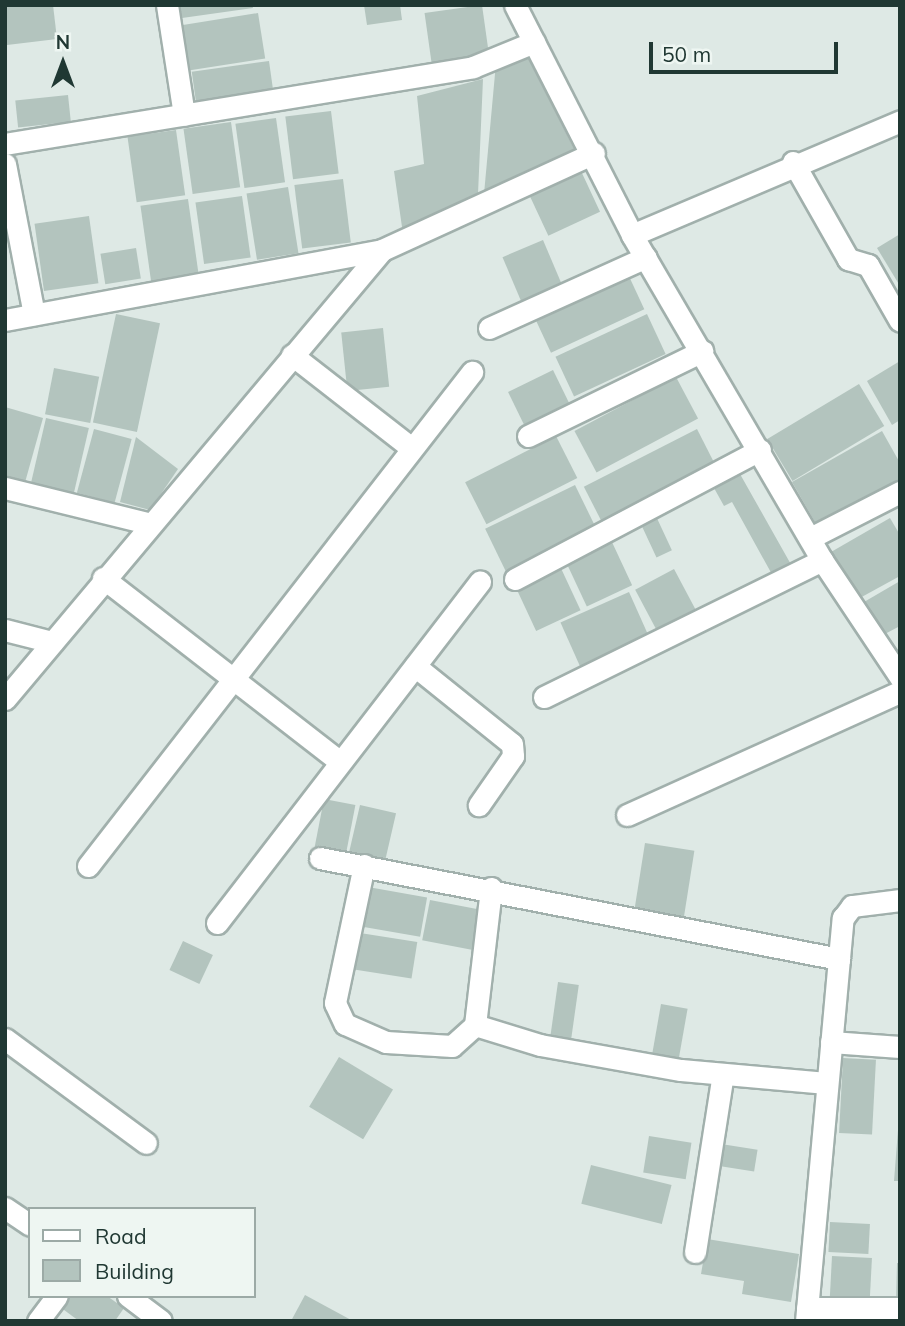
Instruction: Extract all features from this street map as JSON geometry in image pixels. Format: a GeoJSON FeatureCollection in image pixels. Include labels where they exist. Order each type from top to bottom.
{"type":"FeatureCollection","features":[{"type":"Feature","properties":{"kind":"street"},"geometry":{"type":"LineString","coordinates":[[167,5],[184,115]]}},
{"type":"Feature","properties":{"kind":"street"},"geometry":{"type":"LineString","coordinates":[[515,5],[594,153],[632,236],[812,537],[822,560],[900,677]]}},
{"type":"Feature","properties":{"kind":"street"},"geometry":{"type":"LineString","coordinates":[[5,144],[473,67],[534,42]]}},
{"type":"Feature","properties":{"kind":"street"},"geometry":{"type":"LineString","coordinates":[[632,236],[793,162],[900,121]]}},
{"type":"Feature","properties":{"kind":"street"},"geometry":{"type":"LineString","coordinates":[[5,320],[382,250],[594,153]]}},
{"type":"Feature","properties":{"kind":"street"},"geometry":{"type":"LineString","coordinates":[[793,162],[848,259],[868,265],[900,321]]}},
{"type":"Feature","properties":{"kind":"street"},"geometry":{"type":"LineString","coordinates":[[5,164],[34,314]]}},
{"type":"Feature","properties":{"kind":"street"},"geometry":{"type":"LineString","coordinates":[[5,699],[147,523],[382,250]]}},
{"type":"Feature","properties":{"kind":"street"},"geometry":{"type":"LineString","coordinates":[[489,328],[646,257]]}},
{"type":"Feature","properties":{"kind":"street"},"geometry":{"type":"LineString","coordinates":[[528,436],[702,351]]}},
{"type":"Feature","properties":{"kind":"street"},"geometry":{"type":"LineString","coordinates":[[292,355],[409,446]]}},
{"type":"Feature","properties":{"kind":"street"},"geometry":{"type":"LineString","coordinates":[[88,866],[235,681],[409,446],[472,372]]}},
{"type":"Feature","properties":{"kind":"street"},"geometry":{"type":"LineString","coordinates":[[515,579],[760,450]]}},
{"type":"Feature","properties":{"kind":"street"},"geometry":{"type":"LineString","coordinates":[[5,488],[147,523]]}},
{"type":"Feature","properties":{"kind":"street"},"geometry":{"type":"LineString","coordinates":[[812,537],[900,492]]}},
{"type":"Feature","properties":{"kind":"street"},"geometry":{"type":"LineString","coordinates":[[544,697],[822,560]]}},
{"type":"Feature","properties":{"kind":"street"},"geometry":{"type":"LineString","coordinates":[[103,578],[340,762]]}},
{"type":"Feature","properties":{"kind":"street"},"geometry":{"type":"LineString","coordinates":[[217,923],[480,580]]}},
{"type":"Feature","properties":{"kind":"street"},"geometry":{"type":"LineString","coordinates":[[5,630],[52,642]]}},
{"type":"Feature","properties":{"kind":"street"},"geometry":{"type":"LineString","coordinates":[[415,666],[512,744],[513,756],[478,805]]}},
{"type":"Feature","properties":{"kind":"street"},"geometry":{"type":"LineString","coordinates":[[626,816],[900,692]]}},
{"type":"Feature","properties":{"kind":"street"},"geometry":{"type":"LineString","coordinates":[[320,858],[491,888],[839,960]]}},
{"type":"Feature","properties":{"kind":"street"},"geometry":{"type":"LineString","coordinates":[[364,865],[335,1003],[345,1024],[362,1037],[436,1048],[452,1046],[475,1025],[491,888]]}},
{"type":"Feature","properties":{"kind":"street"},"geometry":{"type":"LineString","coordinates":[[900,900],[852,906],[843,918],[806,1314],[900,1308]]}},
{"type":"Feature","properties":{"kind":"street"},"geometry":{"type":"LineString","coordinates":[[475,1025],[540,1045],[723,1074],[826,1083]]}},
{"type":"Feature","properties":{"kind":"street"},"geometry":{"type":"LineString","coordinates":[[5,1039],[146,1143]]}},
{"type":"Feature","properties":{"kind":"street"},"geometry":{"type":"LineString","coordinates":[[831,1042],[900,1046]]}},
{"type":"Feature","properties":{"kind":"street"},"geometry":{"type":"LineString","coordinates":[[695,1252],[723,1074]]}},
{"type":"Feature","properties":{"kind":"street"},"geometry":{"type":"LineString","coordinates":[[5,1208],[28,1224]]}},
{"type":"Feature","properties":{"kind":"street"},"geometry":{"type":"LineString","coordinates":[[38,1321],[55,1298]]}},
{"type":"Feature","properties":{"kind":"street"},"geometry":{"type":"LineString","coordinates":[[131,1298],[161,1321]]}},
{"type":"Feature","properties":{"kind":"building"},"geometry":{"type":"Polygon","coordinates":[[[53,5],[57,39],[7,45],[5,6],[53,5]]]}},
{"type":"Feature","properties":{"kind":"building"},"geometry":{"type":"Polygon","coordinates":[[[180,5],[252,5],[253,8],[182,18],[180,5]]]}},
{"type":"Feature","properties":{"kind":"building"},"geometry":{"type":"Polygon","coordinates":[[[364,5],[400,5],[402,20],[367,25],[364,5]]]}},
{"type":"Feature","properties":{"kind":"building"},"geometry":{"type":"Polygon","coordinates":[[[482,5],[489,56],[432,64],[425,13],[482,5]]]}},
{"type":"Feature","properties":{"kind":"building"},"geometry":{"type":"Polygon","coordinates":[[[258,13],[265,58],[190,70],[183,25],[258,13]]]}},
{"type":"Feature","properties":{"kind":"building"},"geometry":{"type":"Polygon","coordinates":[[[524,48],[578,157],[484,194],[496,63],[524,48]]]}},
{"type":"Feature","properties":{"kind":"building"},"geometry":{"type":"Polygon","coordinates":[[[269,61],[273,91],[196,102],[192,72],[269,61]]]}},
{"type":"Feature","properties":{"kind":"building"},"geometry":{"type":"Polygon","coordinates":[[[483,79],[478,194],[403,234],[394,171],[424,164],[417,96],[483,79]]]}},
{"type":"Feature","properties":{"kind":"building"},"geometry":{"type":"Polygon","coordinates":[[[68,95],[71,122],[18,127],[15,101],[68,95]]]}},
{"type":"Feature","properties":{"kind":"building"},"geometry":{"type":"Polygon","coordinates":[[[331,111],[339,174],[293,179],[285,117],[331,111]]]}},
{"type":"Feature","properties":{"kind":"building"},"geometry":{"type":"Polygon","coordinates":[[[276,118],[285,182],[244,188],[235,124],[276,118]]]}},
{"type":"Feature","properties":{"kind":"building"},"geometry":{"type":"Polygon","coordinates":[[[231,122],[240,187],[193,194],[183,129],[231,122]]]}},
{"type":"Feature","properties":{"kind":"building"},"geometry":{"type":"Polygon","coordinates":[[[176,130],[185,195],[137,202],[127,137],[176,130]]]}},
{"type":"Feature","properties":{"kind":"building"},"geometry":{"type":"Polygon","coordinates":[[[581,171],[600,212],[548,236],[529,195],[581,171]]]}},
{"type":"Feature","properties":{"kind":"building"},"geometry":{"type":"Polygon","coordinates":[[[343,179],[351,243],[302,248],[294,185],[343,179]]]}},
{"type":"Feature","properties":{"kind":"building"},"geometry":{"type":"Polygon","coordinates":[[[288,187],[298,253],[257,260],[247,194],[288,187]]]}},
{"type":"Feature","properties":{"kind":"building"},"geometry":{"type":"Polygon","coordinates":[[[242,196],[251,257],[204,264],[195,203],[242,196]]]}},
{"type":"Feature","properties":{"kind":"building"},"geometry":{"type":"Polygon","coordinates":[[[188,199],[199,274],[151,281],[140,206],[188,199]]]}},
{"type":"Feature","properties":{"kind":"building"},"geometry":{"type":"Polygon","coordinates":[[[89,216],[98,283],[44,291],[35,224],[89,216]]]}},
{"type":"Feature","properties":{"kind":"building"},"geometry":{"type":"Polygon","coordinates":[[[900,234],[900,286],[877,248],[900,234]]]}},
{"type":"Feature","properties":{"kind":"building"},"geometry":{"type":"Polygon","coordinates":[[[543,240],[562,284],[521,301],[502,257],[543,240]]]}},
{"type":"Feature","properties":{"kind":"building"},"geometry":{"type":"Polygon","coordinates":[[[136,248],[141,279],[105,284],[100,254],[136,248]]]}},
{"type":"Feature","properties":{"kind":"building"},"geometry":{"type":"Polygon","coordinates":[[[627,272],[644,309],[551,353],[534,316],[627,272]]]}},
{"type":"Feature","properties":{"kind":"building"},"geometry":{"type":"Polygon","coordinates":[[[116,314],[160,323],[137,432],[93,423],[116,314]]]}},
{"type":"Feature","properties":{"kind":"building"},"geometry":{"type":"Polygon","coordinates":[[[647,314],[666,354],[574,397],[555,357],[647,314]]]}},
{"type":"Feature","properties":{"kind":"building"},"geometry":{"type":"Polygon","coordinates":[[[383,328],[389,387],[347,391],[341,332],[383,328]]]}},
{"type":"Feature","properties":{"kind":"building"},"geometry":{"type":"Polygon","coordinates":[[[900,361],[900,420],[892,425],[867,381],[900,361]]]}},
{"type":"Feature","properties":{"kind":"building"},"geometry":{"type":"Polygon","coordinates":[[[54,368],[99,377],[90,423],[45,414],[54,368]]]}},
{"type":"Feature","properties":{"kind":"building"},"geometry":{"type":"Polygon","coordinates":[[[553,370],[569,403],[524,425],[508,392],[553,370]]]}},
{"type":"Feature","properties":{"kind":"building"},"geometry":{"type":"Polygon","coordinates":[[[676,377],[698,418],[597,472],[574,431],[676,377]]]}},
{"type":"Feature","properties":{"kind":"building"},"geometry":{"type":"Polygon","coordinates":[[[859,384],[884,426],[793,481],[767,439],[859,384]]]}},
{"type":"Feature","properties":{"kind":"building"},"geometry":{"type":"Polygon","coordinates":[[[5,407],[43,418],[24,486],[5,481],[5,407]]]}},
{"type":"Feature","properties":{"kind":"building"},"geometry":{"type":"Polygon","coordinates":[[[46,418],[89,428],[74,494],[31,484],[46,418]]]}},
{"type":"Feature","properties":{"kind":"building"},"geometry":{"type":"Polygon","coordinates":[[[94,429],[132,439],[115,503],[77,493],[94,429]]]}},
{"type":"Feature","properties":{"kind":"building"},"geometry":{"type":"Polygon","coordinates":[[[697,429],[715,465],[602,522],[584,487],[697,429]]]}},
{"type":"Feature","properties":{"kind":"building"},"geometry":{"type":"Polygon","coordinates":[[[882,431],[900,463],[900,483],[819,529],[792,482],[882,431]]]}},
{"type":"Feature","properties":{"kind":"building"},"geometry":{"type":"Polygon","coordinates":[[[556,436],[577,478],[486,524],[465,482],[556,436]]]}},
{"type":"Feature","properties":{"kind":"building"},"geometry":{"type":"Polygon","coordinates":[[[136,437],[178,469],[150,510],[120,502],[136,437]]]}},
{"type":"Feature","properties":{"kind":"building"},"geometry":{"type":"Polygon","coordinates":[[[740,474],[793,568],[774,578],[732,502],[724,506],[714,488],[740,474]]]}},
{"type":"Feature","properties":{"kind":"building"},"geometry":{"type":"Polygon","coordinates":[[[575,485],[596,529],[507,573],[485,529],[575,485]]]}},
{"type":"Feature","properties":{"kind":"building"},"geometry":{"type":"Polygon","coordinates":[[[655,514],[672,550],[656,557],[640,521],[655,514]]]}},
{"type":"Feature","properties":{"kind":"building"},"geometry":{"type":"Polygon","coordinates":[[[890,518],[900,535],[900,576],[858,599],[831,552],[890,518]]]}},
{"type":"Feature","properties":{"kind":"building"},"geometry":{"type":"Polygon","coordinates":[[[611,540],[632,585],[587,606],[566,561],[611,540]]]}},
{"type":"Feature","properties":{"kind":"building"},"geometry":{"type":"Polygon","coordinates":[[[559,564],[581,610],[536,631],[515,585],[559,564]]]}},
{"type":"Feature","properties":{"kind":"building"},"geometry":{"type":"Polygon","coordinates":[[[674,569],[697,612],[658,633],[635,590],[674,569]]]}},
{"type":"Feature","properties":{"kind":"building"},"geometry":{"type":"Polygon","coordinates":[[[900,581],[900,626],[883,635],[864,602],[900,581]]]}},
{"type":"Feature","properties":{"kind":"building"},"geometry":{"type":"Polygon","coordinates":[[[629,592],[649,636],[580,666],[560,623],[629,592]]]}},
{"type":"Feature","properties":{"kind":"building"},"geometry":{"type":"Polygon","coordinates":[[[324,799],[355,805],[345,856],[314,850],[324,799]]]}},
{"type":"Feature","properties":{"kind":"building"},"geometry":{"type":"Polygon","coordinates":[[[360,805],[396,813],[385,863],[349,855],[360,805]]]}},
{"type":"Feature","properties":{"kind":"building"},"geometry":{"type":"Polygon","coordinates":[[[645,843],[694,851],[683,921],[634,913],[645,843]]]}},
{"type":"Feature","properties":{"kind":"building"},"geometry":{"type":"Polygon","coordinates":[[[368,887],[427,897],[420,937],[361,926],[368,887]]]}},
{"type":"Feature","properties":{"kind":"building"},"geometry":{"type":"Polygon","coordinates":[[[430,900],[482,910],[474,950],[422,940],[430,900]]]}},
{"type":"Feature","properties":{"kind":"building"},"geometry":{"type":"Polygon","coordinates":[[[360,933],[417,942],[411,979],[354,970],[360,933]]]}},
{"type":"Feature","properties":{"kind":"building"},"geometry":{"type":"Polygon","coordinates":[[[183,941],[213,955],[199,984],[169,970],[183,941]]]}},
{"type":"Feature","properties":{"kind":"building"},"geometry":{"type":"Polygon","coordinates":[[[558,982],[579,985],[570,1044],[550,1041],[558,982]]]}},
{"type":"Feature","properties":{"kind":"building"},"geometry":{"type":"Polygon","coordinates":[[[661,1004],[688,1009],[678,1065],[651,1060],[661,1004]]]}},
{"type":"Feature","properties":{"kind":"building"},"geometry":{"type":"Polygon","coordinates":[[[339,1057],[393,1089],[363,1139],[309,1107],[339,1057]]]}},
{"type":"Feature","properties":{"kind":"building"},"geometry":{"type":"Polygon","coordinates":[[[843,1058],[876,1060],[872,1135],[839,1133],[843,1058]]]}},
{"type":"Feature","properties":{"kind":"building"},"geometry":{"type":"Polygon","coordinates":[[[898,1130],[900,1181],[894,1181],[898,1130]]]}},
{"type":"Feature","properties":{"kind":"building"},"geometry":{"type":"Polygon","coordinates":[[[649,1136],[691,1143],[686,1179],[643,1173],[649,1136]]]}},
{"type":"Feature","properties":{"kind":"building"},"geometry":{"type":"Polygon","coordinates":[[[721,1144],[758,1150],[754,1172],[718,1166],[721,1144]]]}},
{"type":"Feature","properties":{"kind":"building"},"geometry":{"type":"Polygon","coordinates":[[[591,1165],[672,1185],[662,1224],[581,1204],[591,1165]]]}},
{"type":"Feature","properties":{"kind":"building"},"geometry":{"type":"Polygon","coordinates":[[[830,1222],[870,1224],[868,1254],[828,1252],[830,1222]]]}},
{"type":"Feature","properties":{"kind":"building"},"geometry":{"type":"Polygon","coordinates":[[[707,1239],[799,1254],[791,1302],[742,1294],[744,1281],[701,1274],[707,1239]]]}},
{"type":"Feature","properties":{"kind":"building"},"geometry":{"type":"Polygon","coordinates":[[[832,1256],[872,1258],[870,1303],[830,1301],[832,1256]]]}},
{"type":"Feature","properties":{"kind":"building"},"geometry":{"type":"Polygon","coordinates":[[[897,1263],[900,1263],[900,1303],[896,1303],[897,1263]]]}},
{"type":"Feature","properties":{"kind":"building"},"geometry":{"type":"Polygon","coordinates":[[[305,1295],[353,1321],[291,1321],[305,1295]]]}},
{"type":"Feature","properties":{"kind":"building"},"geometry":{"type":"Polygon","coordinates":[[[66,1298],[110,1298],[124,1308],[115,1321],[79,1321],[60,1307],[66,1298]]]}}]}
